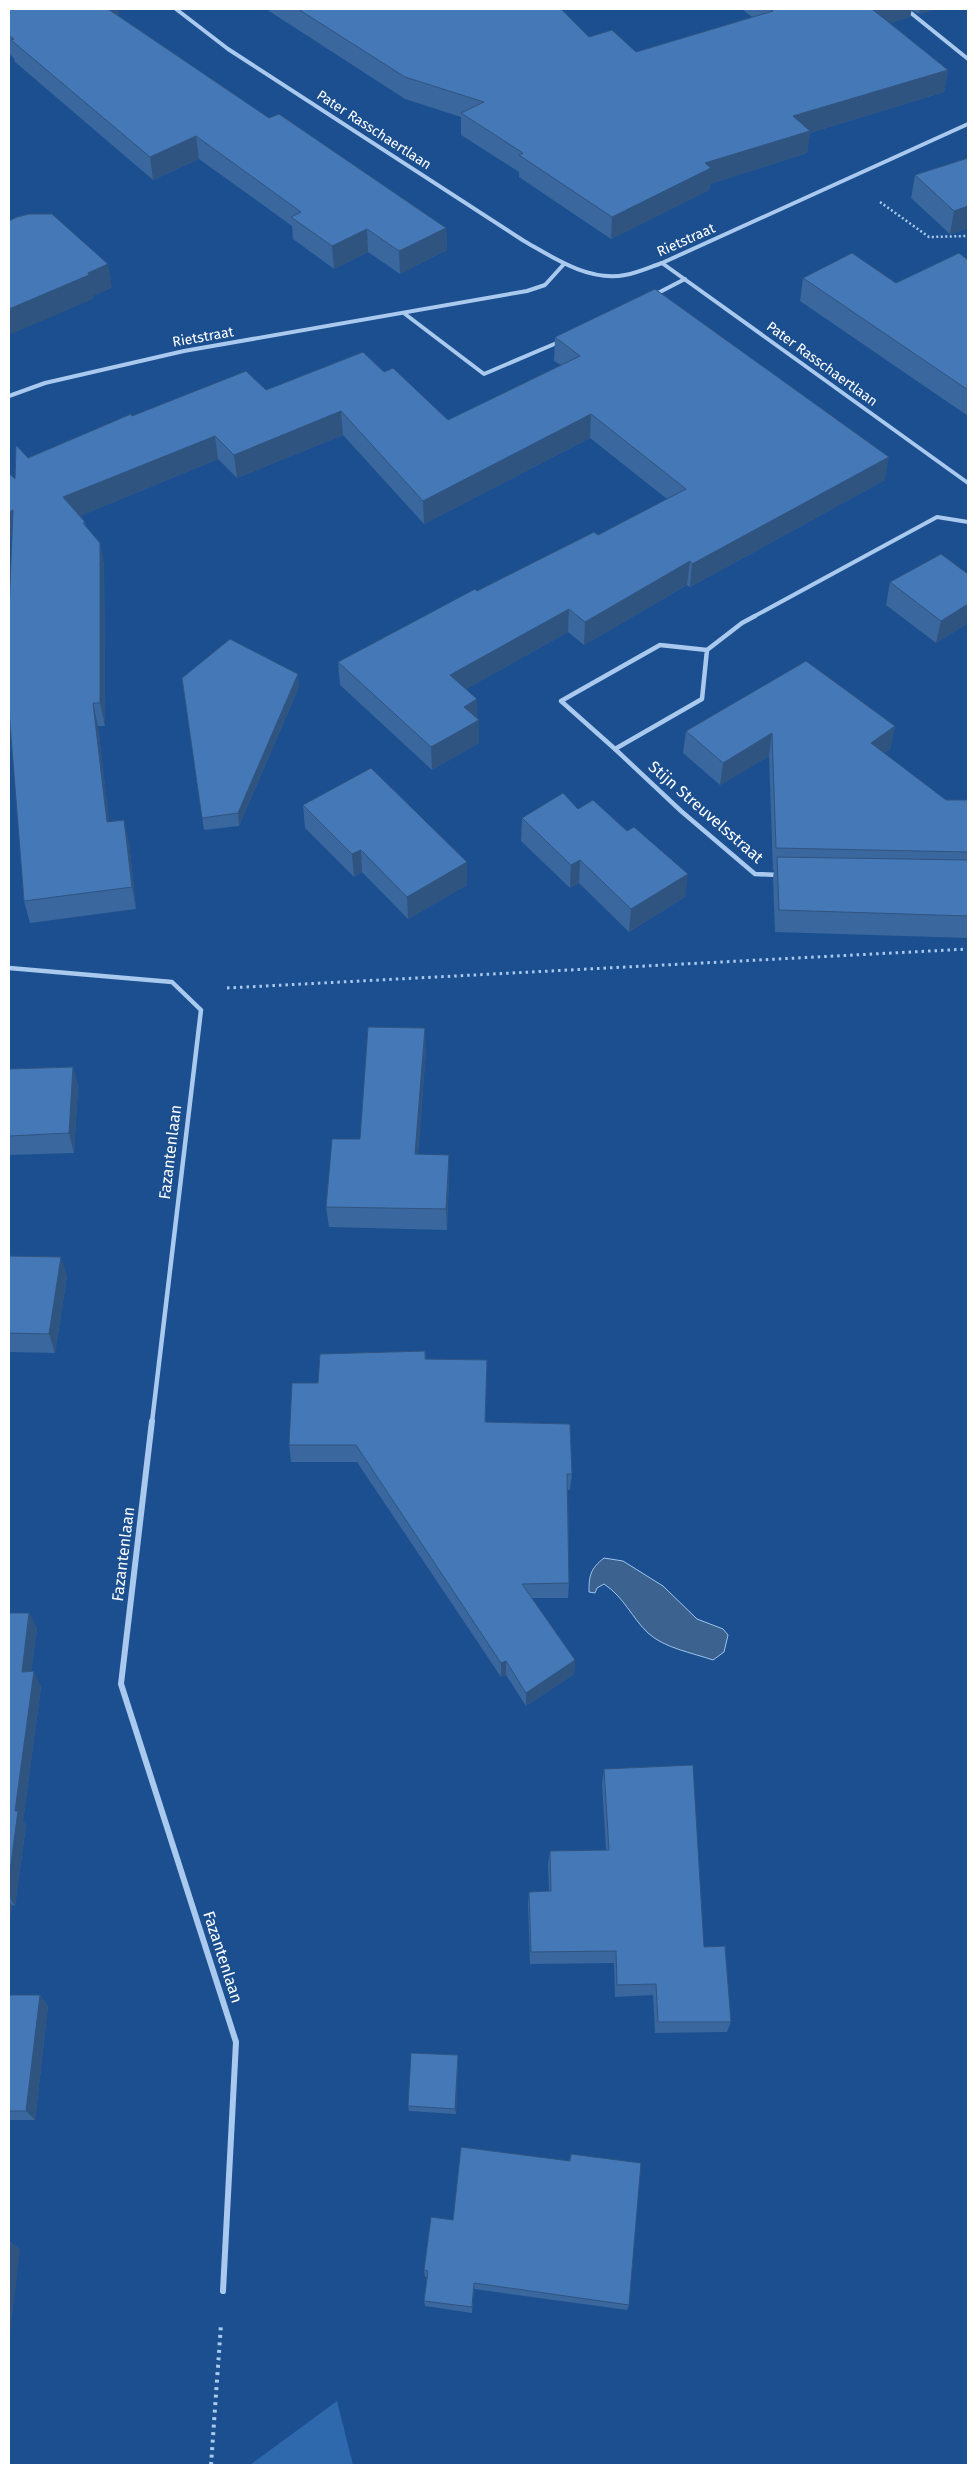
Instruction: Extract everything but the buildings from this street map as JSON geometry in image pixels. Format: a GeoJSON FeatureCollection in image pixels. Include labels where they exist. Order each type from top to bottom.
{"type":"FeatureCollection","features":[{"type":"Feature","properties":{"kind":"street","name":"Pater Rasschaertlaan"},"geometry":{"type":"LineString","coordinates":[[176,9],[228,50],[564,264]]}},
{"type":"Feature","properties":{"kind":"street"},"geometry":{"type":"LineString","coordinates":[[906,9],[968,59]]}},
{"type":"Feature","properties":{"kind":"street","name":"Rietstraat"},"geometry":{"type":"LineString","coordinates":[[9,396],[45,383],[184,351],[405,314],[527,291],[545,284],[564,264],[590,273],[621,276],[662,264],[968,124]]}},
{"type":"Feature","properties":{"kind":"street","name":"Pater Rasschaertlaan"},"geometry":{"type":"LineString","coordinates":[[662,264],[968,483]]}},
{"type":"Feature","properties":{"kind":"street"},"geometry":{"type":"LineString","coordinates":[[651,297],[685,279]]}},
{"type":"Feature","properties":{"kind":"street"},"geometry":{"type":"LineString","coordinates":[[405,314],[484,374],[536,354],[563,340]]}},
{"type":"Feature","properties":{"kind":"street"},"geometry":{"type":"LineString","coordinates":[[616,749],[702,699],[707,650],[742,623],[936,517],[968,522]]}},
{"type":"Feature","properties":{"kind":"street","name":"Stijn Streuvelsstraat"},"geometry":{"type":"LineString","coordinates":[[707,650],[660,645],[560,702],[616,749],[681,811],[755,874],[784,875]]}},
{"type":"Feature","properties":{"kind":"street","name":"Fazantenlaan"},"geometry":{"type":"LineString","coordinates":[[9,968],[172,982],[201,1010],[122,1684],[236,2042],[223,2291]]}},
{"type":"Feature","properties":{"kind":"path"},"geometry":{"type":"LineString","coordinates":[[847,179],[929,237],[968,236]]}},
{"type":"Feature","properties":{"kind":"path"},"geometry":{"type":"LineString","coordinates":[[180,990],[968,949]]}},
{"type":"Feature","properties":{"kind":"path"},"geometry":{"type":"LineString","coordinates":[[211,2465],[223,2291]]}},
{"type":"Feature","properties":{"kind":"shaded area"},"geometry":{"type":"Polygon","coordinates":[[[604,1558],[623,1561],[663,1586],[697,1619],[723,1629],[728,1635],[724,1652],[713,1660],[662,1643],[648,1633],[617,1595],[604,1584],[597,1588],[595,1593],[589,1592],[591,1573],[604,1558]]]}},
{"type":"Feature","properties":{"kind":"shaded area"},"geometry":{"type":"Polygon","coordinates":[[[337,2401],[353,2465],[250,2465],[337,2401]]]}}]}
